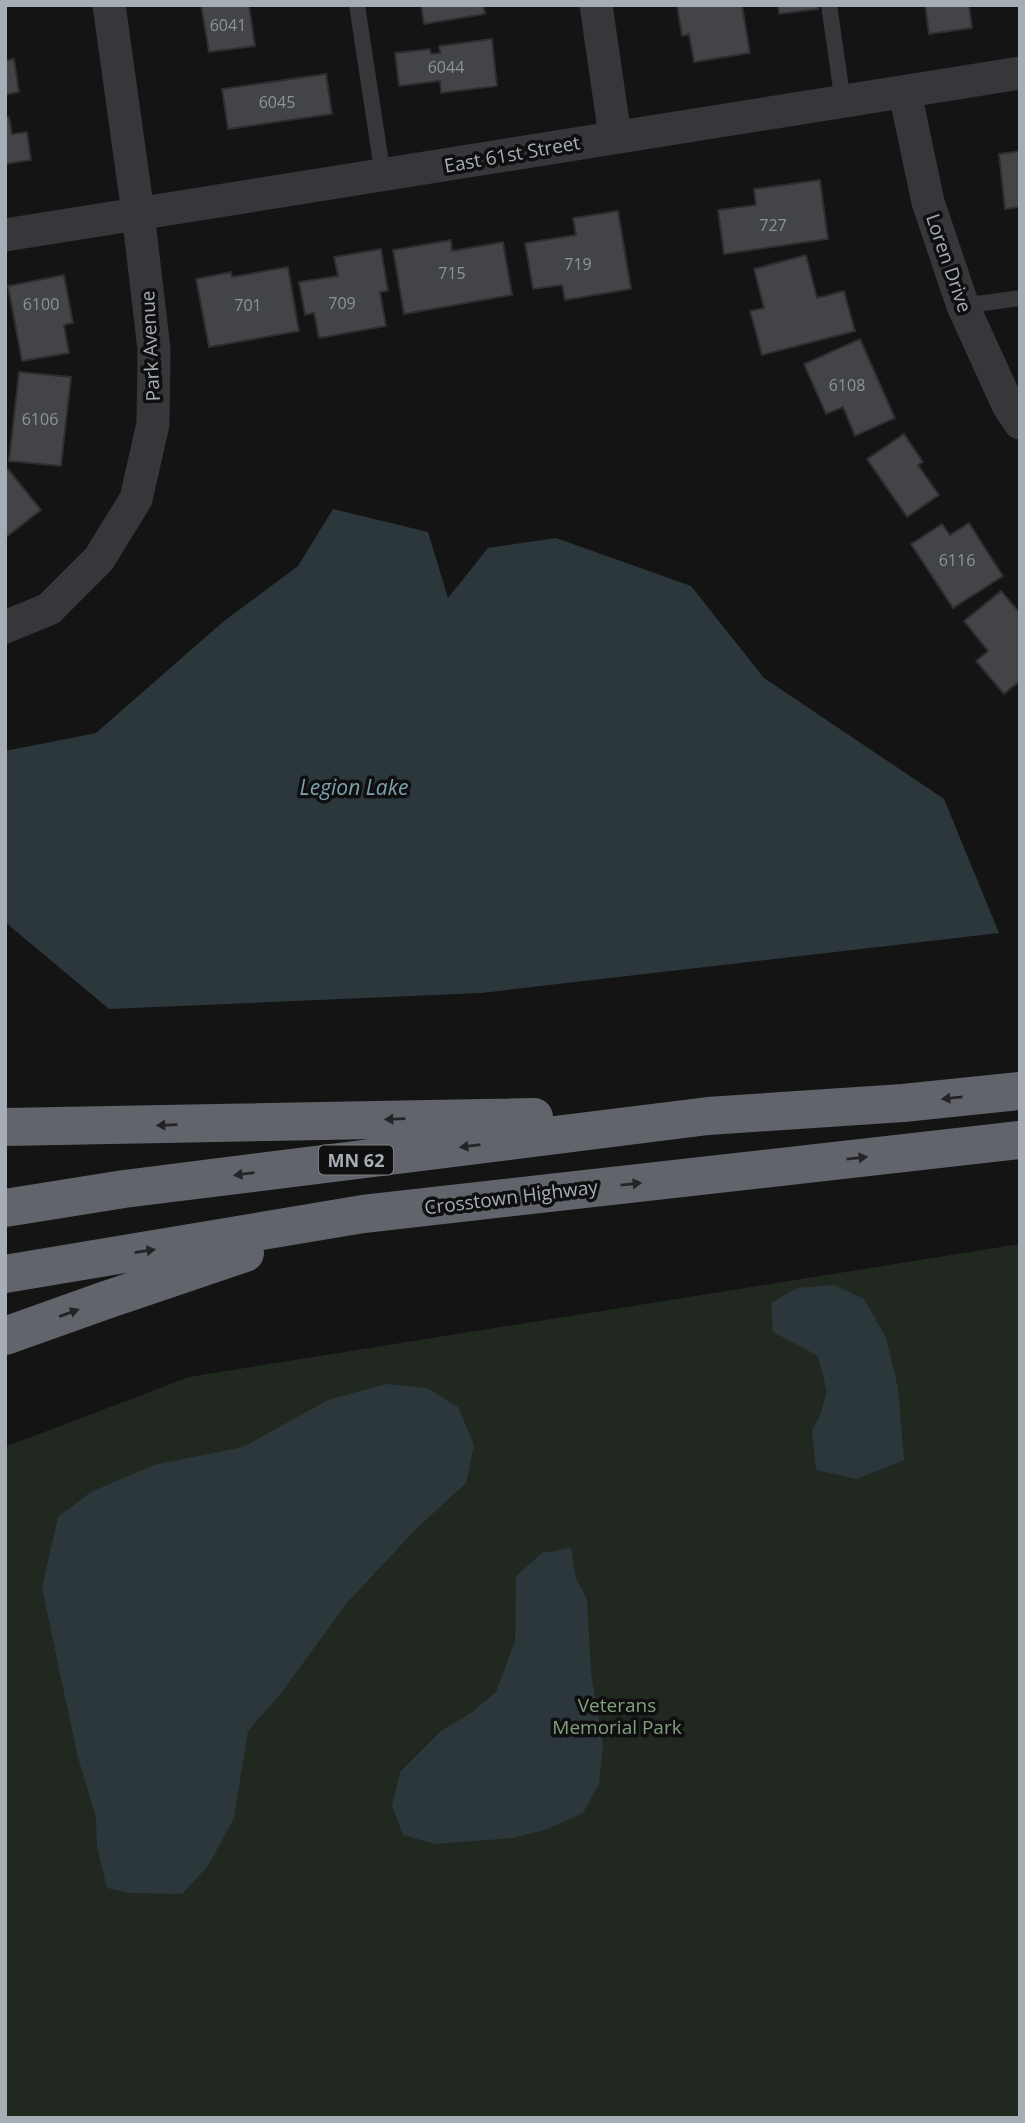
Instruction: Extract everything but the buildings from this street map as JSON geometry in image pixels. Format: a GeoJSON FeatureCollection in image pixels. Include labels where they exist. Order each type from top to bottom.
{"type":"FeatureCollection","features":[{"type":"Feature","properties":{"kind":"highway","name":"MN 62"},"geometry":{"type":"LineString","coordinates":[[5,1208],[124,1189],[708,1116],[903,1103],[1020,1091]]}},
{"type":"Feature","properties":{"kind":"highway"},"geometry":{"type":"LineString","coordinates":[[5,1128],[449,1117],[708,1116]]}},
{"type":"Feature","properties":{"kind":"highway","name":"Crosstown Highway"},"geometry":{"type":"LineString","coordinates":[[5,1274],[363,1214],[1020,1140]]}},
{"type":"Feature","properties":{"kind":"highway"},"geometry":{"type":"LineString","coordinates":[[5,1336],[363,1214]]}},
{"type":"Feature","properties":{"kind":"street","name":"Park Avenue"},"geometry":{"type":"LineString","coordinates":[[5,627],[49,609],[99,559],[136,499],[153,424],[154,349],[109,5]]}},
{"type":"Feature","properties":{"kind":"street"},"geometry":{"type":"LineString","coordinates":[[597,5],[615,136]]}},
{"type":"Feature","properties":{"kind":"street","name":"East 61st Street"},"geometry":{"type":"LineString","coordinates":[[5,235],[1020,73]]}},
{"type":"Feature","properties":{"kind":"street","name":"Loren Drive"},"geometry":{"type":"LineString","coordinates":[[905,93],[928,202],[963,306],[1020,423]]}},
{"type":"Feature","properties":{"kind":"lane"},"geometry":{"type":"LineString","coordinates":[[358,5],[383,176]]}},
{"type":"Feature","properties":{"kind":"lane"},"geometry":{"type":"LineString","coordinates":[[829,5],[842,102]]}},
{"type":"Feature","properties":{"kind":"lane"},"geometry":{"type":"LineString","coordinates":[[963,306],[1020,298]]}},
{"type":"Feature","properties":{"kind":"green space","name":"Veterans Memorial Park"},"geometry":{"type":"Polygon","coordinates":[[[1020,1244],[1020,2118],[5,2118],[5,1447],[189,1377],[1020,1244]]]}},
{"type":"Feature","properties":{"kind":"water","name":"Legion Lake"},"geometry":{"type":"Polygon","coordinates":[[[333,509],[428,532],[448,598],[488,548],[556,538],[691,586],[764,678],[944,799],[999,933],[481,993],[109,1009],[5,922],[5,751],[96,733],[224,621],[298,566],[333,509]]]}},
{"type":"Feature","properties":{"kind":"water"},"geometry":{"type":"Polygon","coordinates":[[[834,1285],[864,1299],[886,1338],[898,1388],[904,1460],[857,1479],[816,1470],[812,1430],[819,1418],[827,1392],[818,1356],[773,1332],[771,1303],[797,1288],[834,1285]]]}},
{"type":"Feature","properties":{"kind":"water"},"geometry":{"type":"Polygon","coordinates":[[[386,1384],[427,1388],[458,1407],[474,1445],[466,1483],[416,1529],[346,1604],[282,1692],[248,1731],[234,1818],[208,1866],[182,1894],[130,1893],[107,1888],[97,1847],[96,1817],[78,1758],[42,1588],[58,1517],[91,1492],[154,1465],[243,1447],[328,1400],[386,1384]]]}},
{"type":"Feature","properties":{"kind":"water"},"geometry":{"type":"Polygon","coordinates":[[[571,1548],[576,1578],[587,1599],[591,1673],[603,1746],[599,1784],[583,1813],[545,1830],[512,1838],[435,1844],[403,1835],[392,1806],[400,1772],[441,1731],[472,1712],[496,1692],[515,1641],[516,1576],[542,1553],[571,1548]]]}}]}
